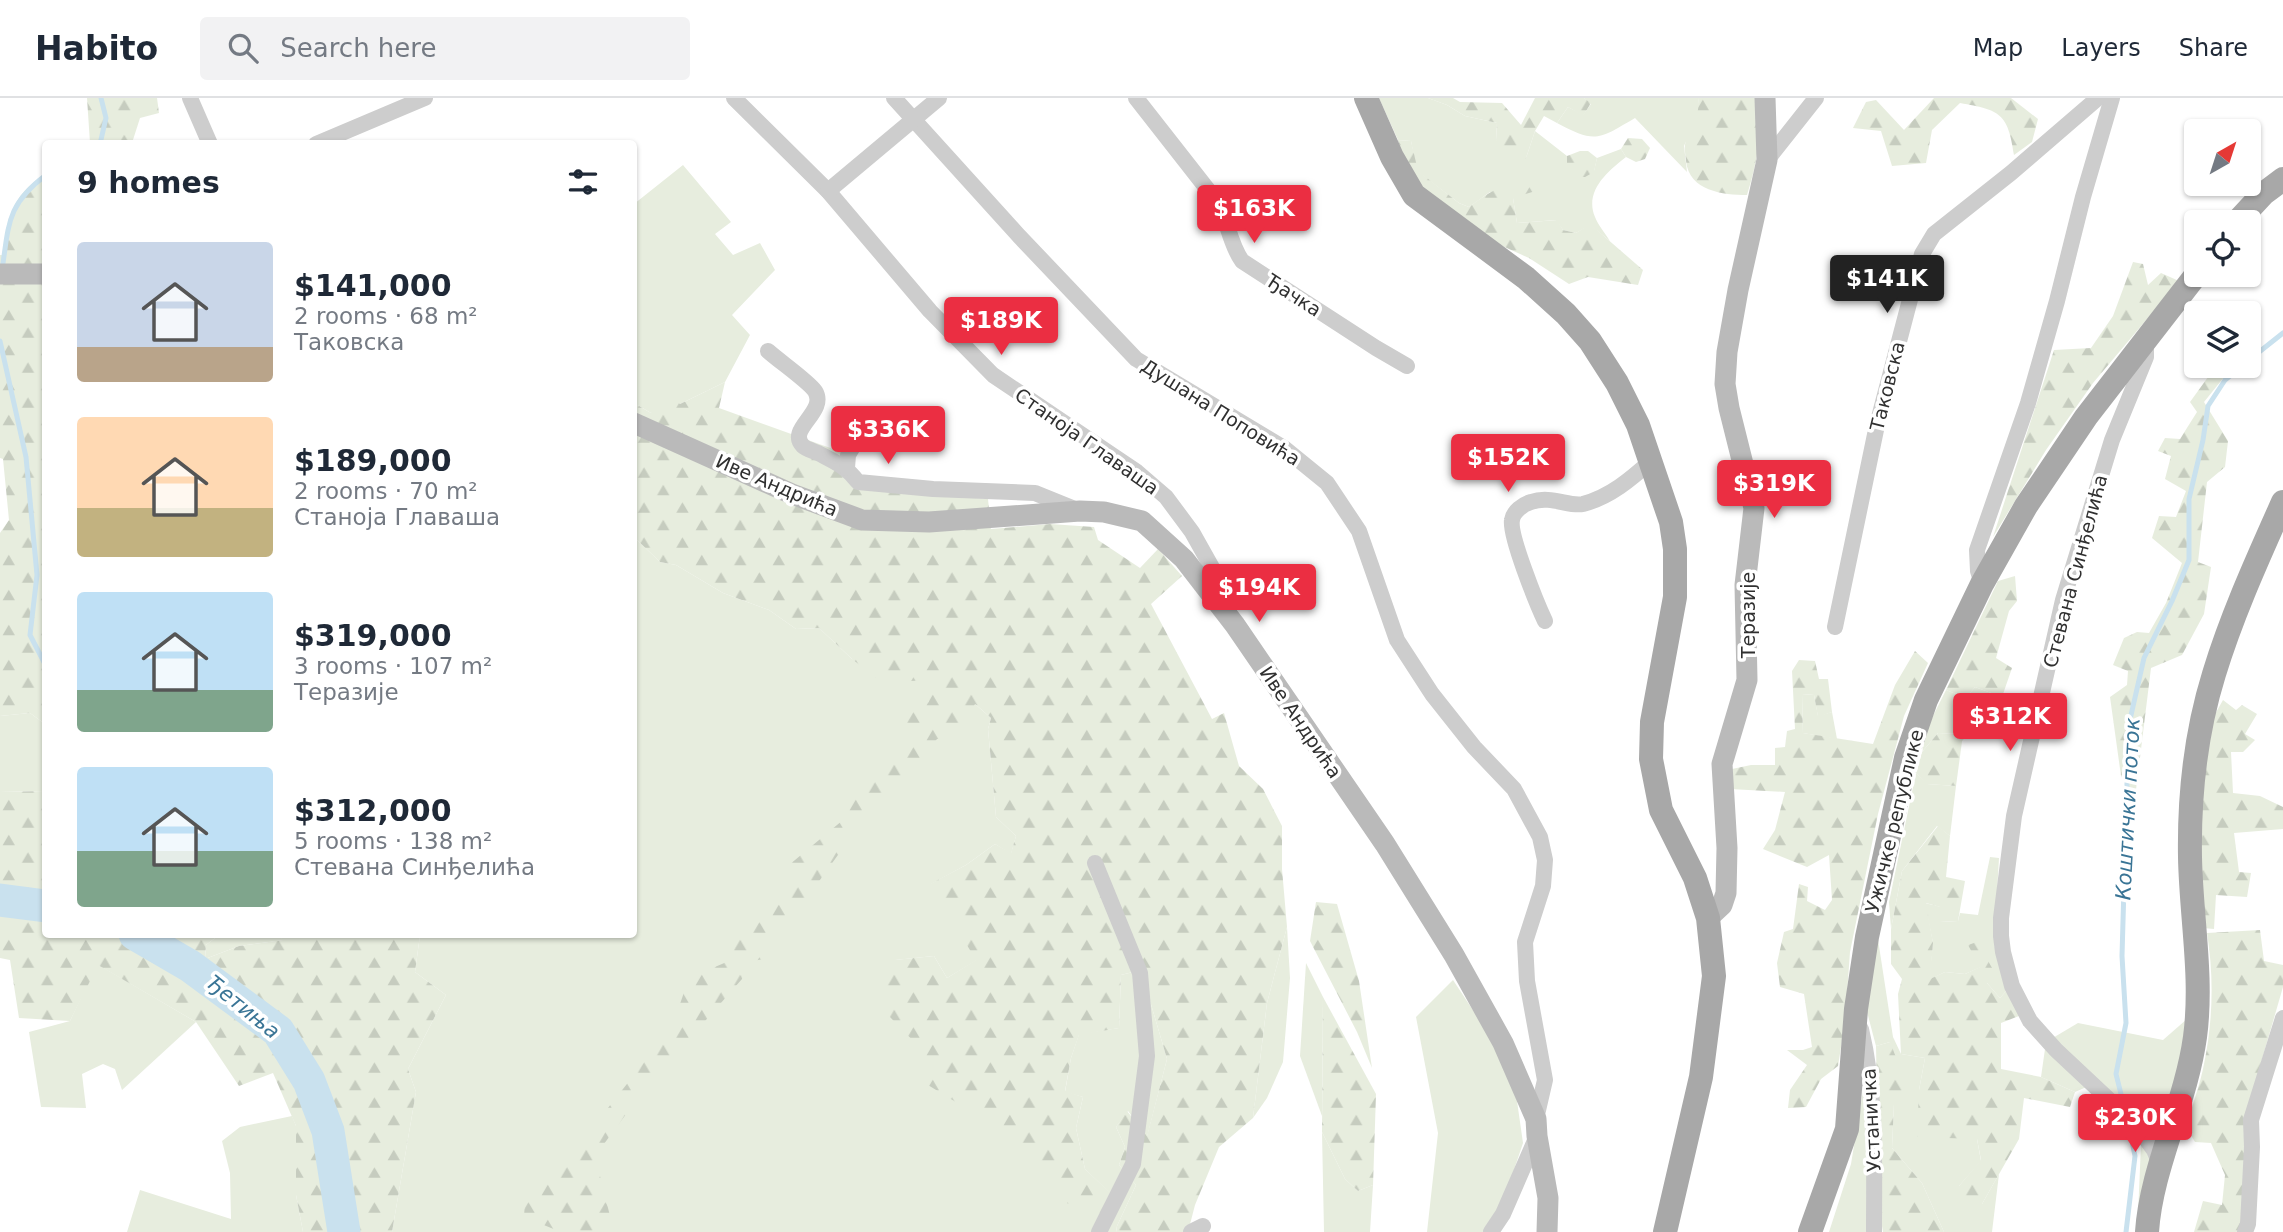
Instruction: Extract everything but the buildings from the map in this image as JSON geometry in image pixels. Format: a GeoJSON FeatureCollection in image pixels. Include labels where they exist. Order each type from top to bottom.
{"type":"FeatureCollection","features":[{"type":"Feature","properties":{"kind":"main road"},"geometry":{"type":"LineString","coordinates":[[1366,98],[1392,157],[1414,195],[1526,278],[1590,341],[1629,404],[1671,522],[1676,556],[1674,608],[1652,722],[1653,771],[1661,810],[1695,878],[1708,918],[1714,976],[1708,1034],[1693,1118],[1665,1232]]}},
{"type":"Feature","properties":{"kind":"main road"},"geometry":{"type":"LineString","coordinates":[[2249,210],[2263,194],[2283,180]]}},
{"type":"Feature","properties":{"kind":"main road","name":"Ужичке републике"},"geometry":{"type":"LineString","coordinates":[[1810,1232],[1847,1129],[1856,1009],[1867,937],[1906,758],[1926,700],[2007,536],[2086,418],[2187,287]]}},
{"type":"Feature","properties":{"kind":"main road"},"geometry":{"type":"LineString","coordinates":[[2147,1232],[2157,1179],[2188,1075],[2196,1034],[2197,984],[2190,857],[2196,752],[2213,675],[2227,634],[2283,502]]}},
{"type":"Feature","properties":{"kind":"street"},"geometry":{"type":"LineString","coordinates":[[190,98],[208,140]]}},
{"type":"Feature","properties":{"kind":"street"},"geometry":{"type":"LineString","coordinates":[[325,140],[425,98]]}},
{"type":"Feature","properties":{"kind":"street","name":"Станоја Главаша"},"geometry":{"type":"LineString","coordinates":[[734,98],[828,191],[930,311],[993,374],[1137,472],[1166,497],[1192,533],[1209,563],[1235,625]]}},
{"type":"Feature","properties":{"kind":"street","name":"Душана Поповића"},"geometry":{"type":"LineString","coordinates":[[894,98],[1019,236],[1136,359],[1284,448],[1327,483],[1359,531],[1397,640],[1432,694],[1474,747],[1514,789],[1540,837],[1545,860],[1544,886],[1525,942],[1527,981],[1545,1080],[1536,1128],[1503,1214],[1491,1232]]}},
{"type":"Feature","properties":{"kind":"street"},"geometry":{"type":"LineString","coordinates":[[828,191],[939,98]]}},
{"type":"Feature","properties":{"kind":"street","name":"Ђачка"},"geometry":{"type":"LineString","coordinates":[[1136,98],[1219,204],[1228,223],[1231,242],[1242,261],[1406,366]]}},
{"type":"Feature","properties":{"kind":"street","name":"Теразије"},"geometry":{"type":"LineString","coordinates":[[1708,918],[1722,905],[1728,884],[1722,764],[1747,680],[1745,585],[1754,508],[1725,384],[1727,352],[1767,160],[1765,98]]}},
{"type":"Feature","properties":{"kind":"street"},"geometry":{"type":"LineString","coordinates":[[1767,160],[1816,98]]}},
{"type":"Feature","properties":{"kind":"street","name":"Таковска"},"geometry":{"type":"LineString","coordinates":[[1835,627],[1877,425],[1922,254],[1934,234],[2011,173],[2098,98]]}},
{"type":"Feature","properties":{"kind":"street"},"geometry":{"type":"LineString","coordinates":[[1982,584],[1977,550],[2028,403],[2112,98]]}},
{"type":"Feature","properties":{"kind":"street"},"geometry":{"type":"LineString","coordinates":[[7,274],[42,274]]}},
{"type":"Feature","properties":{"kind":"street","name":"Стевана Синђелића"},"geometry":{"type":"LineString","coordinates":[[2144,342],[2147,345],[2146,357],[2112,440],[2063,600],[2014,816],[2001,918],[2007,969],[2019,1003],[2030,1021],[2056,1051],[2135,1124],[2154,1150],[2161,1166]]}},
{"type":"Feature","properties":{"kind":"street"},"geometry":{"type":"LineString","coordinates":[[768,352],[815,392],[817,402],[813,414],[800,430],[799,438],[803,445],[847,468],[858,482],[933,489],[1035,493],[1080,511]]}},
{"type":"Feature","properties":{"kind":"street","name":"Иве Андрића"},"geometry":{"type":"LineString","coordinates":[[637,424],[792,494],[862,520],[929,522],[1080,511],[1104,512],[1142,521],[1184,559],[1235,625],[1385,844],[1454,954],[1503,1043],[1536,1128],[1548,1198],[1548,1232]]}},
{"type":"Feature","properties":{"kind":"street"},"geometry":{"type":"LineString","coordinates":[[847,468],[848,455],[866,425]]}},
{"type":"Feature","properties":{"kind":"street"},"geometry":{"type":"LineString","coordinates":[[1545,621],[1513,536],[1512,517],[1531,502],[1551,499],[1580,505],[1602,498],[1628,481],[1651,461]]}},
{"type":"Feature","properties":{"kind":"street"},"geometry":{"type":"LineString","coordinates":[[2262,549],[2283,533]]}},
{"type":"Feature","properties":{"kind":"street"},"geometry":{"type":"LineString","coordinates":[[1095,863],[1140,973],[1147,1056],[1133,1164],[1099,1232]]}},
{"type":"Feature","properties":{"kind":"street","name":"Устаничка"},"geometry":{"type":"LineString","coordinates":[[1856,1009],[1868,1058],[1875,1135],[1874,1232]]}},
{"type":"Feature","properties":{"kind":"street"},"geometry":{"type":"LineString","coordinates":[[2245,1232],[2248,1224],[2251,1120],[2283,1018]]}},
{"type":"Feature","properties":{"kind":"green space"},"geometry":{"type":"Polygon","coordinates":[[[87,98],[157,98],[159,113],[140,118],[133,140],[90,140],[87,98]]]}},
{"type":"Feature","properties":{"kind":"green space"},"geometry":{"type":"Polygon","coordinates":[[[1379,98],[1428,98],[1465,116],[1497,123],[1496,140],[1526,158],[1535,131],[1567,156],[1567,169],[1594,171],[1597,158],[1621,149],[1626,157],[1605,175],[1595,190],[1593,199],[1595,217],[1610,241],[1590,225],[1576,233],[1563,230],[1556,220],[1517,223],[1513,198],[1490,192],[1469,207],[1459,203],[1417,171],[1411,141],[1398,140],[1379,98]]]}},
{"type":"Feature","properties":{"kind":"green space"},"geometry":{"type":"Polygon","coordinates":[[[1428,98],[1502,103],[1521,125],[1535,98],[1584,98],[1591,103],[1583,116],[1568,107],[1557,123],[1544,116],[1535,131],[1526,158],[1513,166],[1502,160],[1496,140],[1497,123],[1465,116],[1428,98]]]}},
{"type":"Feature","properties":{"kind":"green space"},"geometry":{"type":"Polygon","coordinates":[[[1584,98],[1698,98],[1700,110],[1684,146],[1687,172],[1635,118],[1613,131],[1597,136],[1581,134],[1557,123],[1568,107],[1583,115],[1591,104],[1584,98]]]}},
{"type":"Feature","properties":{"kind":"green space"},"geometry":{"type":"Polygon","coordinates":[[[1698,98],[1758,98],[1758,147],[1747,195],[1709,189],[1693,179],[1688,171],[1685,145],[1698,112],[1698,98]]]}},
{"type":"Feature","properties":{"kind":"green space"},"geometry":{"type":"Polygon","coordinates":[[[1934,98],[2011,98],[2038,119],[2032,142],[2014,155],[2009,130],[2000,116],[1984,108],[1960,103],[1932,130],[1926,163],[1892,166],[1881,131],[1853,128],[1866,102],[1876,100],[1904,130],[1934,98]]]}},
{"type":"Feature","properties":{"kind":"green space"},"geometry":{"type":"Polygon","coordinates":[[[1628,138],[1642,139],[1650,148],[1645,159],[1636,162],[1626,157],[1621,149],[1628,138]]]}},
{"type":"Feature","properties":{"kind":"green space"},"geometry":{"type":"Polygon","coordinates":[[[1398,140],[1411,141],[1418,171],[1459,203],[1469,207],[1500,188],[1516,184],[1537,184],[1542,189],[1513,198],[1517,223],[1557,220],[1563,230],[1576,233],[1590,224],[1643,270],[1638,285],[1588,277],[1569,284],[1529,258],[1489,240],[1424,193],[1404,162],[1398,140]]]}},
{"type":"Feature","properties":{"kind":"green space"},"geometry":{"type":"Polygon","coordinates":[[[1588,151],[1597,158],[1594,172],[1585,177],[1573,177],[1567,169],[1567,156],[1588,151]]]}},
{"type":"Feature","properties":{"kind":"green space"},"geometry":{"type":"Polygon","coordinates":[[[683,165],[731,222],[715,234],[733,255],[760,243],[775,270],[732,315],[750,335],[725,382],[680,404],[651,413],[637,405],[637,202],[683,165]]]}},
{"type":"Feature","properties":{"kind":"green space"},"geometry":{"type":"Polygon","coordinates":[[[42,176],[42,264],[0,267],[0,255],[3,255],[14,208],[24,191],[42,176]]]}},
{"type":"Feature","properties":{"kind":"green space"},"geometry":{"type":"Polygon","coordinates":[[[2133,262],[2143,264],[2148,285],[2161,273],[2179,281],[2093,383],[2046,450],[1993,537],[2054,350],[2091,348],[2113,316],[2133,262]]]}},
{"type":"Feature","properties":{"kind":"green space"},"geometry":{"type":"Polygon","coordinates":[[[42,282],[42,722],[30,713],[0,716],[0,533],[9,520],[3,459],[0,458],[0,283],[42,282]]]}},
{"type":"Feature","properties":{"kind":"green space"},"geometry":{"type":"Polygon","coordinates":[[[2207,378],[2223,378],[2204,402],[2228,441],[2225,467],[2207,482],[2198,562],[2211,567],[2204,614],[2182,655],[2151,668],[2135,798],[2121,776],[2110,697],[2127,685],[2128,671],[2113,665],[2124,638],[2137,632],[2149,633],[2166,603],[2182,563],[2152,538],[2159,516],[2176,517],[2186,491],[2165,479],[2171,456],[2158,451],[2165,438],[2180,439],[2197,412],[2190,402],[2207,378]]]}},
{"type":"Feature","properties":{"kind":"green space"},"geometry":{"type":"Polygon","coordinates":[[[725,382],[719,408],[847,454],[861,489],[988,499],[991,529],[1050,524],[1094,527],[1098,540],[1140,568],[1158,549],[1182,576],[1151,604],[1212,719],[1224,713],[1239,766],[1263,789],[1282,826],[1282,869],[1287,927],[1267,1003],[1253,1118],[1219,1147],[1195,1205],[1188,1232],[1116,1232],[1136,1185],[1119,1165],[1125,1147],[1116,1127],[1127,1111],[1147,1136],[1167,1059],[1141,970],[1121,975],[1119,1028],[1079,1035],[1071,1058],[1065,1091],[1083,1097],[1076,1128],[1085,1169],[1113,1196],[1105,1219],[1062,1201],[1050,1172],[987,1121],[923,1082],[925,1053],[889,1016],[886,980],[894,960],[934,956],[947,978],[976,960],[930,884],[966,865],[995,844],[1011,853],[1016,836],[996,817],[988,729],[991,718],[975,704],[955,737],[937,739],[888,799],[848,841],[763,959],[744,963],[742,979],[641,1094],[595,1156],[614,1232],[561,1232],[524,1217],[526,1183],[554,1182],[556,1154],[585,1137],[672,1027],[689,978],[729,961],[748,916],[763,902],[770,914],[788,893],[789,865],[849,815],[848,798],[867,789],[905,739],[902,712],[929,702],[925,680],[883,683],[819,628],[796,629],[769,610],[723,593],[676,565],[660,562],[637,540],[637,405],[651,413],[665,396],[680,404],[725,382]]]}},
{"type":"Feature","properties":{"kind":"green space"},"geometry":{"type":"Polygon","coordinates":[[[637,540],[660,562],[676,565],[723,593],[769,610],[796,629],[819,628],[852,659],[926,680],[975,704],[991,718],[988,729],[996,817],[1016,836],[1011,854],[995,844],[966,865],[931,884],[977,960],[947,978],[934,956],[895,960],[899,994],[1113,1196],[1085,1169],[1076,1128],[1083,1097],[1065,1092],[1071,1058],[1079,1034],[1119,1028],[1121,975],[1141,970],[1167,1059],[1147,1137],[1128,1111],[1116,1127],[1125,1147],[1119,1165],[1136,1185],[1116,1232],[392,1232],[416,1092],[408,1069],[446,995],[415,972],[420,938],[637,938],[637,540]]]}},
{"type":"Feature","properties":{"kind":"green space"},"geometry":{"type":"Polygon","coordinates":[[[2015,576],[2017,601],[2009,611],[1996,658],[2012,668],[2002,697],[1975,687],[1966,698],[1946,690],[1998,581],[2015,576]]]}},
{"type":"Feature","properties":{"kind":"green space"},"geometry":{"type":"Polygon","coordinates":[[[1915,651],[1928,663],[1904,716],[1878,814],[1850,952],[1845,1022],[1838,1066],[1821,1079],[1806,1107],[1788,1108],[1790,1090],[1807,1065],[1787,1050],[1812,1047],[1804,994],[1780,987],[1777,963],[1784,932],[1793,929],[1799,884],[1808,887],[1807,901],[1825,910],[1832,900],[1829,855],[1807,867],[1763,849],[1775,830],[1785,792],[1730,789],[1732,769],[1751,765],[1775,765],[1775,748],[1785,747],[1787,731],[1795,729],[1792,671],[1799,660],[1815,661],[1819,679],[1828,679],[1832,712],[1818,717],[1814,695],[1802,694],[1803,733],[1873,744],[1895,685],[1915,651]]]}},
{"type":"Feature","properties":{"kind":"green space"},"geometry":{"type":"Polygon","coordinates":[[[1975,687],[2002,697],[1962,741],[1963,734],[1938,733],[1922,752],[1928,726],[1946,690],[1966,698],[1975,687]]]}},
{"type":"Feature","properties":{"kind":"green space"},"geometry":{"type":"Polygon","coordinates":[[[1802,694],[1814,695],[1818,716],[1832,712],[1837,739],[1803,733],[1802,694]]]}},
{"type":"Feature","properties":{"kind":"green space"},"geometry":{"type":"Polygon","coordinates":[[[2223,700],[2236,710],[2242,705],[2257,714],[2245,734],[2255,740],[2243,752],[2231,752],[2233,793],[2260,796],[2283,807],[2283,829],[2234,833],[2239,872],[2251,873],[2247,897],[2216,895],[2214,929],[2203,928],[2199,800],[2214,716],[2223,700]]]}},
{"type":"Feature","properties":{"kind":"green space"},"geometry":{"type":"Polygon","coordinates":[[[30,713],[42,722],[42,791],[0,792],[0,716],[30,713]]]}},
{"type":"Feature","properties":{"kind":"green space"},"geometry":{"type":"Polygon","coordinates":[[[1938,733],[1963,734],[1956,786],[1926,784],[1916,773],[1922,752],[1938,733]]]}},
{"type":"Feature","properties":{"kind":"green space"},"geometry":{"type":"Polygon","coordinates":[[[1916,773],[1927,784],[1956,786],[1950,836],[1937,826],[1902,871],[1891,929],[1889,902],[1916,773]]]}},
{"type":"Feature","properties":{"kind":"green space"},"geometry":{"type":"Polygon","coordinates":[[[42,791],[42,938],[215,938],[206,945],[205,959],[239,946],[283,940],[281,938],[420,938],[415,972],[446,995],[408,1069],[416,1092],[392,1232],[303,1232],[296,1195],[296,1126],[273,1073],[239,1086],[196,1022],[98,965],[70,1021],[19,1018],[10,960],[0,958],[0,792],[42,791]]]}},
{"type":"Feature","properties":{"kind":"green space"},"geometry":{"type":"Polygon","coordinates":[[[1938,826],[1950,836],[1946,877],[1965,881],[1958,921],[1940,922],[1940,907],[1926,903],[1933,943],[1930,979],[1945,972],[1965,974],[1980,967],[1968,945],[1977,942],[1995,973],[1987,983],[2000,998],[2006,991],[2024,1014],[2001,1023],[2001,1069],[2041,1077],[2075,1092],[2070,1107],[2024,1098],[2019,1139],[1982,1204],[1959,1204],[1959,1186],[1981,1160],[1977,1139],[1917,1137],[1919,1090],[1925,1058],[1901,1054],[1898,994],[1902,979],[1891,964],[1891,929],[1902,871],[1938,826]]]}},
{"type":"Feature","properties":{"kind":"green space"},"geometry":{"type":"Polygon","coordinates":[[[1990,857],[1999,858],[1994,944],[2006,991],[2000,998],[1987,983],[1981,967],[1965,974],[1945,972],[1929,980],[1933,943],[1925,903],[1941,907],[1940,922],[1958,921],[1960,913],[1978,915],[1990,857]]]}},
{"type":"Feature","properties":{"kind":"green space"},"geometry":{"type":"Polygon","coordinates":[[[1316,902],[1337,904],[1359,981],[1372,1068],[1357,1032],[1310,941],[1316,902]]]}},
{"type":"Feature","properties":{"kind":"green space"},"geometry":{"type":"Polygon","coordinates":[[[1287,927],[1290,978],[1283,1062],[1267,1098],[1253,1118],[1267,1003],[1287,927]]]}},
{"type":"Feature","properties":{"kind":"green space"},"geometry":{"type":"Polygon","coordinates":[[[2260,930],[2264,961],[2283,965],[2283,987],[2245,1118],[2244,1221],[2239,1232],[2194,1232],[2203,1201],[2222,1205],[2225,1175],[2211,1143],[2195,1142],[2186,1127],[2202,1072],[2211,1015],[2212,982],[2207,933],[2260,930]]]}},
{"type":"Feature","properties":{"kind":"green space"},"geometry":{"type":"Polygon","coordinates":[[[1877,933],[1893,1037],[1901,1054],[1925,1058],[1919,1090],[1977,1139],[1981,1161],[1959,1186],[1959,1204],[1982,1204],[1999,1174],[1992,1232],[1944,1232],[1922,1183],[1892,1148],[1894,1104],[1890,1042],[1876,1046],[1866,1008],[1877,933]]]}},
{"type":"Feature","properties":{"kind":"green space"},"geometry":{"type":"Polygon","coordinates":[[[215,938],[284,940],[239,946],[205,959],[206,945],[215,938]]]}},
{"type":"Feature","properties":{"kind":"green space"},"geometry":{"type":"Polygon","coordinates":[[[1306,963],[1323,997],[1322,1116],[1300,1056],[1306,963]]]}},
{"type":"Feature","properties":{"kind":"green space"},"geometry":{"type":"Polygon","coordinates":[[[97,964],[196,1022],[122,1090],[115,1069],[103,1064],[82,1074],[86,1108],[41,1107],[29,1032],[70,1021],[97,964]]]}},
{"type":"Feature","properties":{"kind":"green space"},"geometry":{"type":"Polygon","coordinates":[[[1453,980],[1496,1045],[1517,1101],[1523,1143],[1493,1232],[1427,1232],[1438,1133],[1416,1017],[1453,980]]]}},
{"type":"Feature","properties":{"kind":"green space"},"geometry":{"type":"Polygon","coordinates":[[[1323,997],[1376,1094],[1373,1185],[1358,1191],[1345,1179],[1322,1132],[1323,997]]]}},
{"type":"Feature","properties":{"kind":"green space"},"geometry":{"type":"Polygon","coordinates":[[[2187,1019],[2178,1079],[2138,1214],[2142,1122],[2091,1085],[2075,1092],[2041,1077],[2046,1042],[2078,1023],[2163,1040],[2187,1019]]]}},
{"type":"Feature","properties":{"kind":"green space"},"geometry":{"type":"Polygon","coordinates":[[[1890,1042],[1908,1088],[1894,1104],[1892,1148],[1922,1183],[1944,1232],[1883,1232],[1879,1208],[1876,1046],[1890,1042]]]}},
{"type":"Feature","properties":{"kind":"green space"},"geometry":{"type":"Polygon","coordinates":[[[1864,1085],[1871,1232],[1829,1232],[1851,1164],[1864,1085]]]}},
{"type":"Feature","properties":{"kind":"green space"},"geometry":{"type":"Polygon","coordinates":[[[292,1116],[296,1126],[296,1195],[303,1232],[127,1232],[140,1190],[231,1219],[230,1173],[222,1141],[240,1127],[292,1116]]]}},
{"type":"Feature","properties":{"kind":"green space"},"geometry":{"type":"Polygon","coordinates":[[[1322,1132],[1345,1179],[1358,1191],[1373,1185],[1370,1232],[1324,1232],[1322,1132]]]}},
{"type":"Feature","properties":{"kind":"waterway"},"geometry":{"type":"LineString","coordinates":[[101,98],[106,118],[101,140]]}},
{"type":"Feature","properties":{"kind":"waterway"},"geometry":{"type":"LineString","coordinates":[[2,270],[8,228],[16,206],[42,178]]}},
{"type":"Feature","properties":{"kind":"waterway","name":"Коштички поток"},"geometry":{"type":"LineString","coordinates":[[2261,350],[2283,333]]}},
{"type":"Feature","properties":{"kind":"waterway"},"geometry":{"type":"LineString","coordinates":[[0,341],[26,457],[37,575],[30,635],[42,658]]}},
{"type":"Feature","properties":{"kind":"waterway","name":"Коштички поток"},"geometry":{"type":"LineString","coordinates":[[2124,1106],[2116,1074],[2126,1023],[2122,956],[2127,783],[2133,765],[2129,724],[2144,658],[2189,560],[2189,499],[2208,406],[2227,378]]}},
{"type":"Feature","properties":{"kind":"waterway","name":"Ђетиња"},"geometry":{"type":"LineString","coordinates":[[0,900],[42,905]]}},
{"type":"Feature","properties":{"kind":"waterway","name":"Ђетиња"},"geometry":{"type":"LineString","coordinates":[[142,938],[190,966],[278,1031],[309,1081],[328,1131],[344,1232]]}},
{"type":"Feature","properties":{"kind":"waterway","name":"Коштички поток"},"geometry":{"type":"LineString","coordinates":[[2126,1232],[2135,1156],[2129,1126]]}}]}
